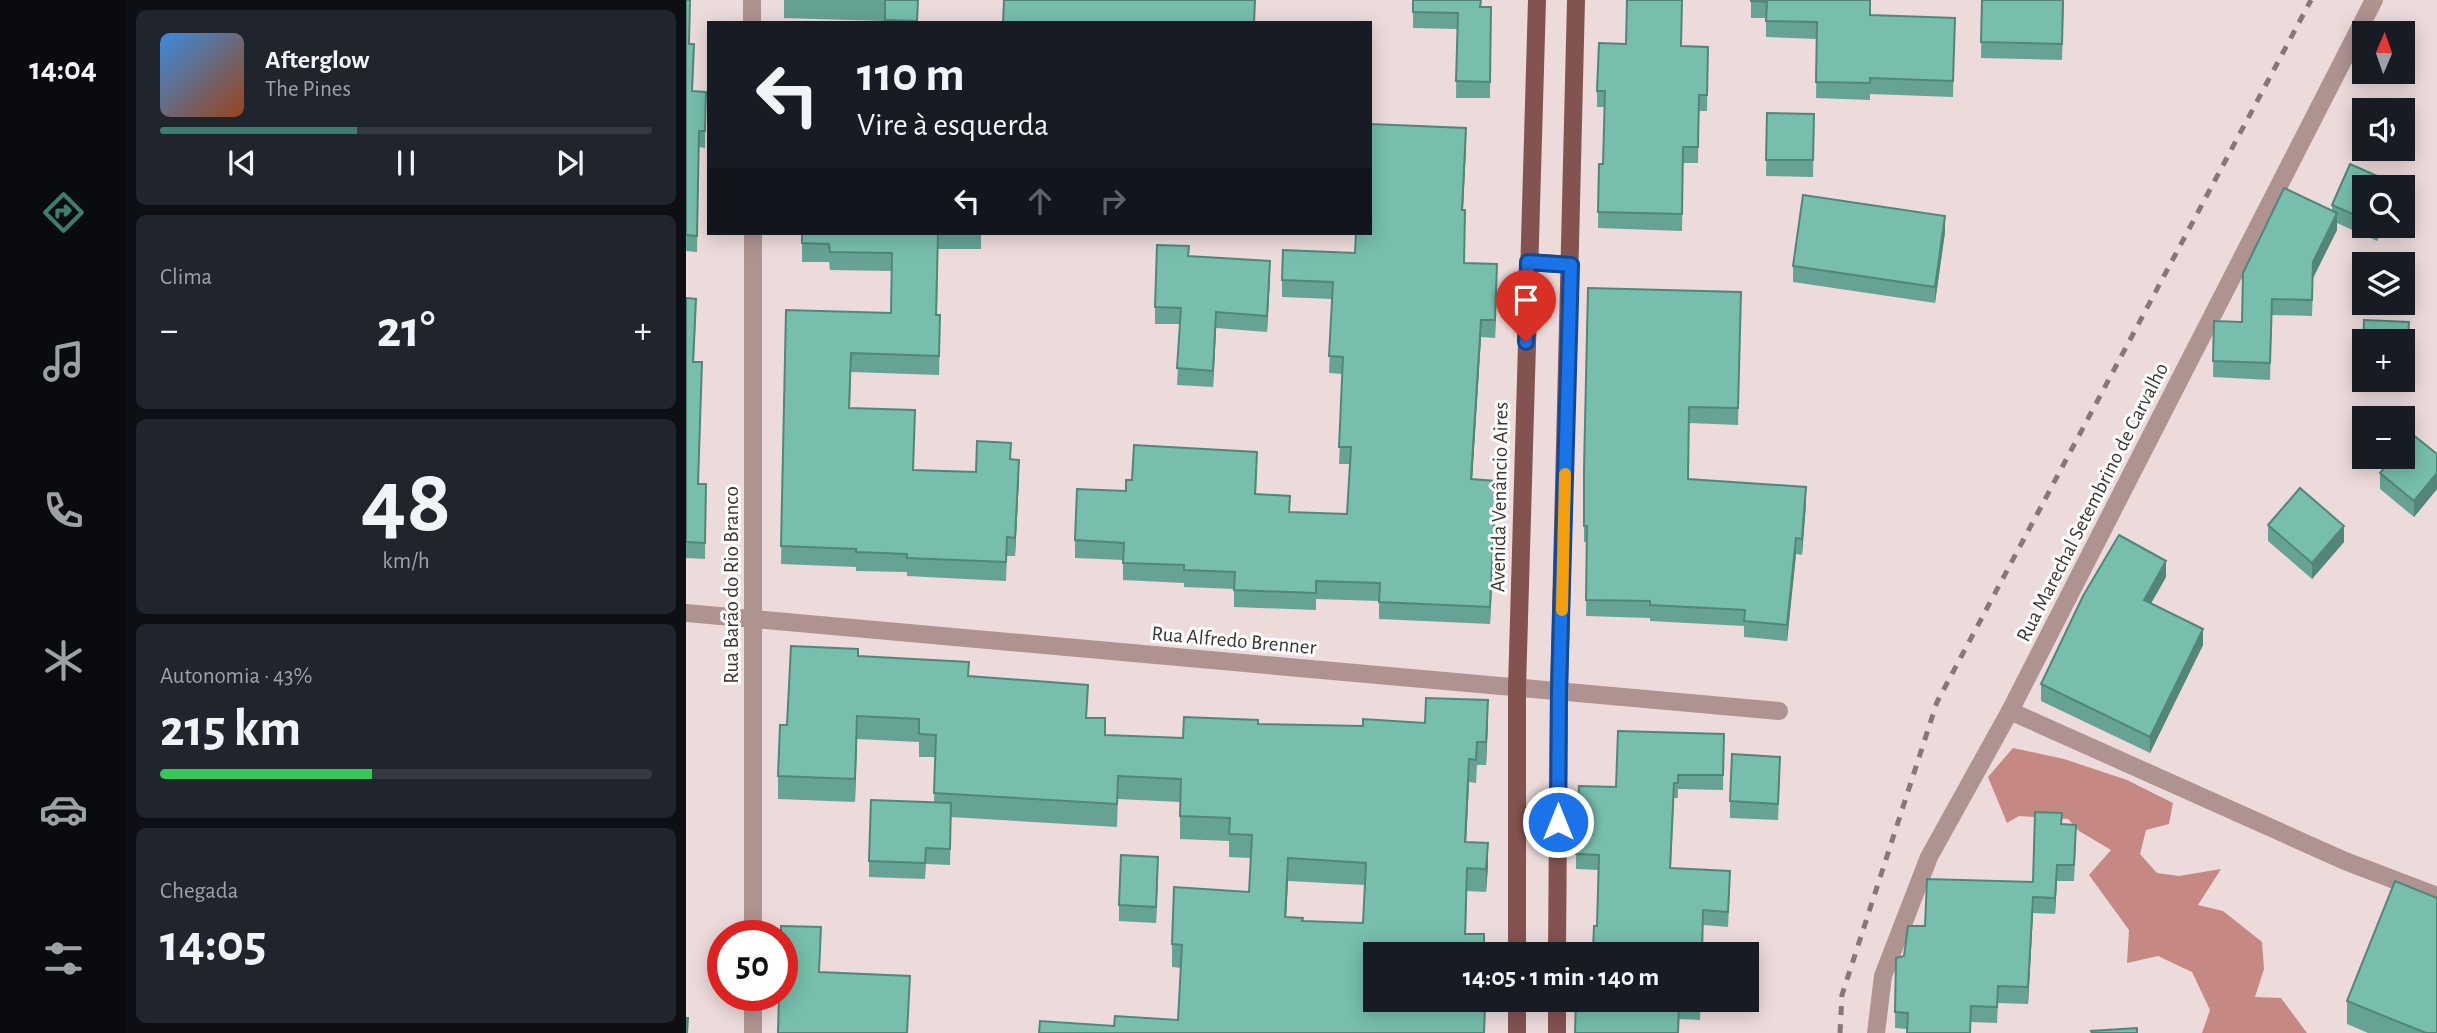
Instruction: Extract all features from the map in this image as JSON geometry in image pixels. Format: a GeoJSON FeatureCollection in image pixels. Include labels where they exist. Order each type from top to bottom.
{"type":"FeatureCollection","features":[{"type":"Feature","properties":{"kind":"main road","name":"Avenida Venâncio Aires"},"geometry":{"type":"LineString","coordinates":[[1517,942],[1517,688],[1536,0]]}},
{"type":"Feature","properties":{"kind":"main road"},"geometry":{"type":"LineString","coordinates":[[1557,942],[1559,691],[1576,0]]}},
{"type":"Feature","properties":{"kind":"main road"},"geometry":{"type":"LineString","coordinates":[[1528,262],[1571,265]]}},
{"type":"Feature","properties":{"kind":"main road"},"geometry":{"type":"LineString","coordinates":[[1517,1012],[1517,1033]]}},
{"type":"Feature","properties":{"kind":"main road"},"geometry":{"type":"LineString","coordinates":[[1557,1012],[1557,1033]]}},
{"type":"Feature","properties":{"kind":"street"},"geometry":{"type":"LineString","coordinates":[[752,0],[752,21]]}},
{"type":"Feature","properties":{"kind":"street","name":"Rua Marechal Setembrino de Carvalho"},"geometry":{"type":"LineString","coordinates":[[1876,1033],[1883,976],[1929,857],[2010,711],[2374,0]]}},
{"type":"Feature","properties":{"kind":"street","name":"Rua Barão do Rio Branco"},"geometry":{"type":"LineString","coordinates":[[753,235],[753,920]]}},
{"type":"Feature","properties":{"kind":"street","name":"Rua Alfredo Brenner"},"geometry":{"type":"LineString","coordinates":[[686,613],[1779,711]]}},
{"type":"Feature","properties":{"kind":"street"},"geometry":{"type":"LineString","coordinates":[[2010,711],[2345,861],[2437,897]]}},
{"type":"Feature","properties":{"kind":"street"},"geometry":{"type":"LineString","coordinates":[[753,1011],[753,1033]]}},
{"type":"Feature","properties":{"kind":"shaded area"},"geometry":{"type":"Polygon","coordinates":[[[2013,748],[2064,759],[2127,780],[2173,803],[2169,824],[2146,830],[2140,854],[2157,873],[2179,876],[2221,869],[2198,905],[2223,911],[2262,942],[2264,969],[2255,997],[2281,998],[2307,1033],[2202,1033],[2210,1010],[2192,972],[2158,956],[2127,963],[2129,930],[2089,875],[2111,850],[2079,831],[2068,819],[2019,816],[2007,823],[1988,777],[2013,748]]]}},
{"type":"Feature","properties":{"kind":"building"},"geometry":{"type":"Polygon","coordinates":[[[686,0],[690,0],[689,44],[694,44],[692,91],[706,92],[705,131],[699,131],[697,236],[686,235],[686,0]]]}},
{"type":"Feature","properties":{"kind":"building"},"geometry":{"type":"Polygon","coordinates":[[[885,0],[918,0],[917,21],[885,20],[885,0]]]}},
{"type":"Feature","properties":{"kind":"building"},"geometry":{"type":"Polygon","coordinates":[[[1004,0],[1255,0],[1254,21],[1003,21],[1004,0]]]}},
{"type":"Feature","properties":{"kind":"building"},"geometry":{"type":"Polygon","coordinates":[[[1413,0],[1481,0],[1480,7],[1491,7],[1490,82],[1456,81],[1458,13],[1413,12],[1413,0]]]}},
{"type":"Feature","properties":{"kind":"building"},"geometry":{"type":"Polygon","coordinates":[[[1627,0],[1682,0],[1681,46],[1708,47],[1707,95],[1699,95],[1698,147],[1683,147],[1682,214],[1598,212],[1599,164],[1603,164],[1605,91],[1597,91],[1599,43],[1626,44],[1627,0]]]}},
{"type":"Feature","properties":{"kind":"building"},"geometry":{"type":"Polygon","coordinates":[[[1751,0],[1870,0],[1870,15],[1955,18],[1953,81],[1870,78],[1870,83],[1816,82],[1817,22],[1766,21],[1767,2],[1751,0]]]}},
{"type":"Feature","properties":{"kind":"building"},"geometry":{"type":"Polygon","coordinates":[[[1982,0],[2063,0],[2062,44],[1981,42],[1982,0]]]}},
{"type":"Feature","properties":{"kind":"building"},"geometry":{"type":"Polygon","coordinates":[[[1767,113],[1814,114],[1813,160],[1766,160],[1767,113]]]}},
{"type":"Feature","properties":{"kind":"building"},"geometry":{"type":"Polygon","coordinates":[[[1372,124],[1466,128],[1462,210],[1465,210],[1464,263],[1497,264],[1495,320],[1481,320],[1471,479],[1496,481],[1490,607],[1379,602],[1380,583],[1316,581],[1316,593],[1234,590],[1235,572],[1184,570],[1184,565],[1123,563],[1124,543],[1075,540],[1077,489],[1126,491],[1126,480],[1132,480],[1134,445],[1257,452],[1255,494],[1290,496],[1289,512],[1347,514],[1351,447],[1339,447],[1343,357],[1329,356],[1333,282],[1282,280],[1283,250],[1355,253],[1356,235],[1372,235],[1372,124]]]}},
{"type":"Feature","properties":{"kind":"building"},"geometry":{"type":"Polygon","coordinates":[[[2350,164],[2375,175],[2352,175],[2352,214],[2332,205],[2350,164]]]}},
{"type":"Feature","properties":{"kind":"building"},"geometry":{"type":"Polygon","coordinates":[[[2284,188],[2337,213],[2313,262],[2312,300],[2272,299],[2270,363],[2213,361],[2214,321],[2242,322],[2243,273],[2284,188]]]}},
{"type":"Feature","properties":{"kind":"building"},"geometry":{"type":"Polygon","coordinates":[[[1803,195],[1945,216],[1935,287],[1793,266],[1803,195]]]}},
{"type":"Feature","properties":{"kind":"building"},"geometry":{"type":"Polygon","coordinates":[[[802,235],[938,235],[936,315],[940,315],[939,356],[851,353],[849,408],[915,410],[913,470],[976,472],[977,441],[1011,443],[1010,459],[1019,460],[1015,538],[1007,537],[1006,562],[907,558],[907,554],[856,552],[856,549],[781,546],[786,310],[891,313],[892,253],[830,252],[829,244],[802,243],[802,235]]]}},
{"type":"Feature","properties":{"kind":"building"},"geometry":{"type":"Polygon","coordinates":[[[1157,245],[1189,246],[1188,256],[1270,261],[1267,316],[1216,312],[1213,371],[1177,368],[1181,308],[1155,307],[1157,245]]]}},
{"type":"Feature","properties":{"kind":"building"},"geometry":{"type":"Polygon","coordinates":[[[1588,288],[1741,292],[1738,408],[1689,407],[1688,479],[1806,487],[1802,539],[1796,538],[1787,625],[1744,621],[1745,610],[1650,605],[1650,601],[1586,600],[1587,526],[1584,526],[1584,470],[1588,288]]]}},
{"type":"Feature","properties":{"kind":"building"},"geometry":{"type":"Polygon","coordinates":[[[686,298],[696,299],[693,362],[702,362],[698,484],[706,484],[705,543],[686,542],[686,298]]]}},
{"type":"Feature","properties":{"kind":"building"},"geometry":{"type":"Polygon","coordinates":[[[2364,320],[2409,322],[2409,329],[2364,329],[2364,320]]]}},
{"type":"Feature","properties":{"kind":"building"},"geometry":{"type":"Polygon","coordinates":[[[2415,436],[2437,454],[2437,473],[2414,501],[2380,473],[2384,469],[2415,469],[2415,436]]]}},
{"type":"Feature","properties":{"kind":"building"},"geometry":{"type":"Polygon","coordinates":[[[2300,488],[2344,526],[2312,563],[2268,525],[2300,488]]]}},
{"type":"Feature","properties":{"kind":"building"},"geometry":{"type":"Polygon","coordinates":[[[2119,535],[2166,561],[2144,600],[2203,629],[2150,737],[2041,684],[2083,596],[2119,535]]]}},
{"type":"Feature","properties":{"kind":"building"},"geometry":{"type":"Polygon","coordinates":[[[791,646],[858,649],[858,656],[969,662],[968,676],[1088,685],[1086,718],[1105,718],[1105,735],[1183,738],[1184,717],[1258,720],[1258,724],[1363,726],[1363,719],[1425,723],[1426,698],[1488,700],[1486,742],[1477,742],[1476,760],[1469,759],[1465,842],[1488,843],[1486,869],[1467,868],[1465,934],[1484,934],[1484,942],[1363,942],[1363,1012],[1485,1012],[1484,1033],[1039,1033],[1040,1021],[1114,1026],[1115,1016],[1178,1020],[1182,945],[1172,944],[1174,887],[1249,892],[1252,835],[1229,834],[1230,818],[1180,816],[1181,779],[1118,776],[1117,804],[934,793],[936,735],[919,734],[919,719],[857,716],[855,779],[778,776],[780,725],[787,725],[791,646]],[[1288,858],[1285,917],[1303,918],[1302,921],[1363,923],[1366,863],[1288,858]]]}},
{"type":"Feature","properties":{"kind":"building"},"geometry":{"type":"Polygon","coordinates":[[[1618,731],[1724,734],[1723,775],[1678,775],[1678,783],[1674,783],[1670,868],[1730,871],[1728,912],[1703,910],[1702,942],[1593,942],[1594,926],[1597,926],[1599,855],[1576,854],[1579,786],[1616,787],[1618,731]]]}},
{"type":"Feature","properties":{"kind":"building"},"geometry":{"type":"Polygon","coordinates":[[[1732,754],[1780,757],[1778,804],[1730,801],[1732,754]]]}},
{"type":"Feature","properties":{"kind":"building"},"geometry":{"type":"Polygon","coordinates":[[[871,800],[951,803],[950,849],[926,848],[925,863],[869,861],[871,800]]]}},
{"type":"Feature","properties":{"kind":"building"},"geometry":{"type":"Polygon","coordinates":[[[2035,812],[2062,813],[2061,824],[2076,825],[2074,865],[2057,865],[2055,898],[2033,897],[2028,987],[1998,986],[1997,1007],[1971,1006],[1970,1033],[1907,1033],[1908,1013],[1895,1012],[1896,958],[1904,956],[1908,926],[1925,926],[1927,879],[2033,882],[2035,812]]]}},
{"type":"Feature","properties":{"kind":"building"},"geometry":{"type":"Polygon","coordinates":[[[1121,855],[1158,857],[1156,907],[1119,905],[1121,855]]]}},
{"type":"Feature","properties":{"kind":"building"},"geometry":{"type":"Polygon","coordinates":[[[2395,881],[2437,898],[2437,1033],[2426,1033],[2347,1001],[2395,881]]]}},
{"type":"Feature","properties":{"kind":"building"},"geometry":{"type":"Polygon","coordinates":[[[798,926],[821,927],[819,972],[910,976],[907,1033],[778,1033],[779,1011],[798,1011],[798,926]]]}},
{"type":"Feature","properties":{"kind":"building"},"geometry":{"type":"Polygon","coordinates":[[[1576,1012],[1679,1012],[1678,1033],[1575,1033],[1576,1012]]]}},
{"type":"Feature","properties":{"kind":"building"},"geometry":{"type":"Polygon","coordinates":[[[2137,1028],[2137,1033],[2091,1031],[2137,1028]]]}},
{"type":"Feature","properties":{"kind":"railway"},"geometry":{"type":"LineString","coordinates":[[1840,1033],[1842,995],[1937,702],[2311,0]]}},
{"type":"Feature","properties":{"kind":"slow traffic"},"geometry":{"type":"LineString","coordinates":[[1562,610],[1565,474]]}},
{"type":"Feature","properties":{"kind":"route"},"geometry":{"type":"LineString","coordinates":[[1526,342],[1528,262],[1571,265],[1558,822]]}}]}
